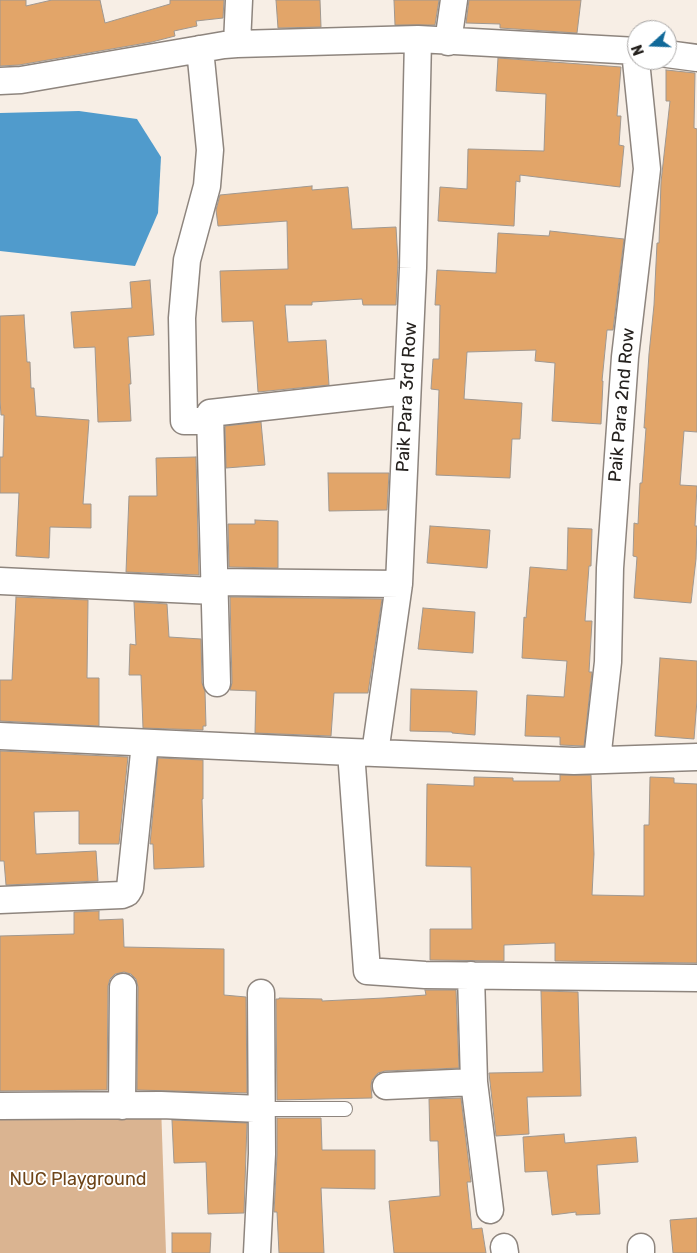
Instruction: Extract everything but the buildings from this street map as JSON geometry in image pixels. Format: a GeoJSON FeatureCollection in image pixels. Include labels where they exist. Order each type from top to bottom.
{"type":"FeatureCollection","features":[{"type":"Feature","properties":{"kind":"street"},"geometry":{"type":"LineString","coordinates":[[236,44],[239,0]]}},
{"type":"Feature","properties":{"kind":"street"},"geometry":{"type":"LineString","coordinates":[[448,42],[454,0]]}},
{"type":"Feature","properties":{"kind":"street"},"geometry":{"type":"LineString","coordinates":[[0,81],[21,80],[236,44],[418,39],[627,51]]}},
{"type":"Feature","properties":{"kind":"street","name":"Paik Para 3rd Row"},"geometry":{"type":"LineString","coordinates":[[418,39],[414,268],[399,584],[363,753],[367,971],[472,975]]}},
{"type":"Feature","properties":{"kind":"street"},"geometry":{"type":"LineString","coordinates":[[200,49],[210,150],[207,186],[187,260],[182,318],[184,421],[210,421]]}},
{"type":"Feature","properties":{"kind":"street"},"geometry":{"type":"LineString","coordinates":[[677,55],[697,58]]}},
{"type":"Feature","properties":{"kind":"street","name":"Paik Para 2nd Row"},"geometry":{"type":"LineString","coordinates":[[596,760],[608,662],[610,568],[625,357],[647,169],[638,70]]}},
{"type":"Feature","properties":{"kind":"street"},"geometry":{"type":"LineString","coordinates":[[217,682],[210,413],[407,391]]}},
{"type":"Feature","properties":{"kind":"street"},"geometry":{"type":"LineString","coordinates":[[0,581],[214,587],[399,584]]}},
{"type":"Feature","properties":{"kind":"street"},"geometry":{"type":"LineString","coordinates":[[0,736],[574,761],[697,757]]}},
{"type":"Feature","properties":{"kind":"street"},"geometry":{"type":"LineString","coordinates":[[0,900],[122,895],[128,893],[145,743]]}},
{"type":"Feature","properties":{"kind":"street"},"geometry":{"type":"LineString","coordinates":[[490,1210],[474,1082],[472,975],[697,978]]}},
{"type":"Feature","properties":{"kind":"street"},"geometry":{"type":"LineString","coordinates":[[122,1106],[123,987]]}},
{"type":"Feature","properties":{"kind":"street"},"geometry":{"type":"LineString","coordinates":[[257,1253],[262,1154],[261,993]]}},
{"type":"Feature","properties":{"kind":"street"},"geometry":{"type":"LineString","coordinates":[[386,1086],[474,1082]]}},
{"type":"Feature","properties":{"kind":"street"},"geometry":{"type":"LineString","coordinates":[[0,1106],[162,1105],[261,1109]]}},
{"type":"Feature","properties":{"kind":"lane"},"geometry":{"type":"LineString","coordinates":[[261,1109],[345,1109]]}},
{"type":"Feature","properties":{"kind":"green space","name":"NUC Playground"},"geometry":{"type":"Polygon","coordinates":[[[161,1105],[166,1253],[0,1253],[0,1107],[161,1105]]]}},
{"type":"Feature","properties":{"kind":"water"},"geometry":{"type":"Polygon","coordinates":[[[79,111],[137,119],[161,157],[158,213],[135,266],[0,251],[0,113],[79,111]]]}}]}
